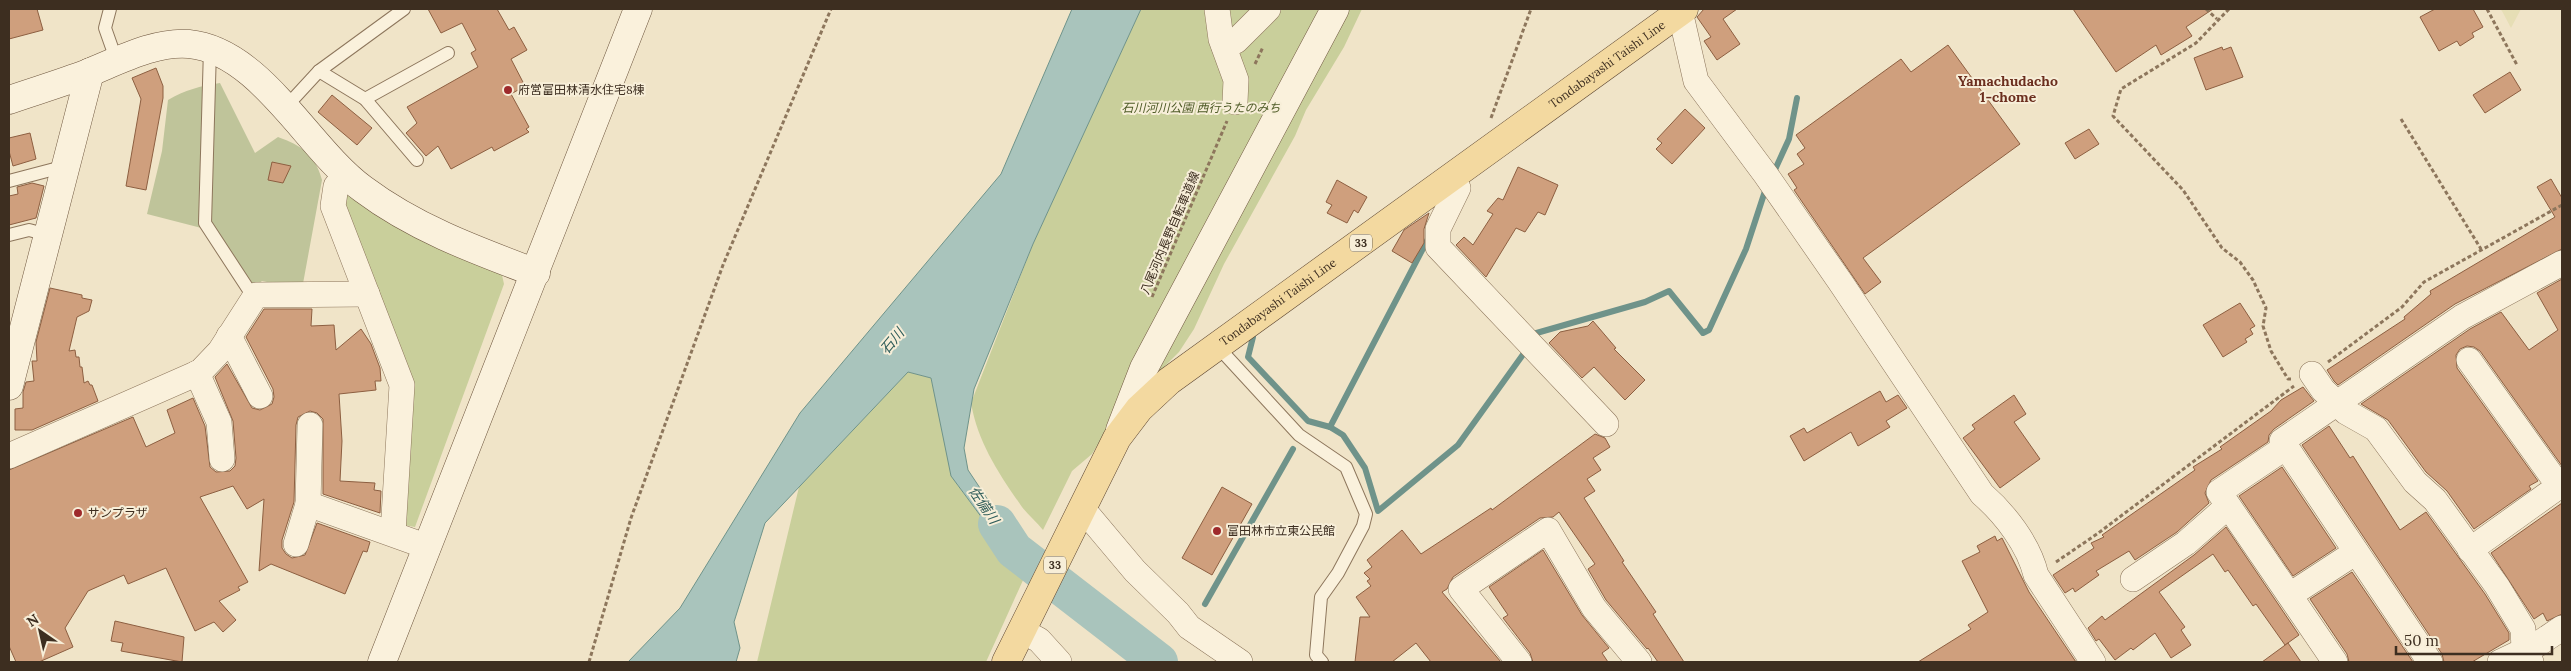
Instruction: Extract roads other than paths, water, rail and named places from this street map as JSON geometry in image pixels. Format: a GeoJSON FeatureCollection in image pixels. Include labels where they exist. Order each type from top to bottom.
{"type":"FeatureCollection","features":[{"type":"Feature","properties":{"kind":"main road","name":"Tondabayashi Taishi Line"},"geometry":{"type":"LineString","coordinates":[[1006,662],[1117,438],[1151,397],[1169,381],[1682,10]]}},
{"type":"Feature","properties":{"kind":"street"},"geometry":{"type":"LineString","coordinates":[[382,662],[638,9]]}},
{"type":"Feature","properties":{"kind":"street"},"geometry":{"type":"LineString","coordinates":[[1217,9],[1224,46],[1236,80],[1236,102]]}},
{"type":"Feature","properties":{"kind":"street"},"geometry":{"type":"LineString","coordinates":[[1224,46],[1236,41],[1268,9]]}},
{"type":"Feature","properties":{"kind":"street"},"geometry":{"type":"LineString","coordinates":[[1117,438],[1144,368],[1335,9]]}},
{"type":"Feature","properties":{"kind":"street"},"geometry":{"type":"LineString","coordinates":[[1682,10],[1696,81],[1766,175],[1841,283],[1982,494],[1997,506],[2032,559],[2036,575],[2092,662]]}},
{"type":"Feature","properties":{"kind":"street"},"geometry":{"type":"LineString","coordinates":[[9,100],[151,50],[173,45],[188,44],[221,52],[248,70],[347,176],[387,207],[437,234],[536,272]]}},
{"type":"Feature","properties":{"kind":"street"},"geometry":{"type":"LineString","coordinates":[[9,386],[19,325],[48,234],[90,72]]}},
{"type":"Feature","properties":{"kind":"street"},"geometry":{"type":"LineString","coordinates":[[347,176],[336,186],[333,206],[402,385],[393,533]]}},
{"type":"Feature","properties":{"kind":"street"},"geometry":{"type":"LineString","coordinates":[[1452,177],[1458,188],[1438,229],[1438,247],[1606,424]]}},
{"type":"Feature","properties":{"kind":"street"},"geometry":{"type":"LineString","coordinates":[[2430,662],[2282,441],[2462,317],[2562,262]]}},
{"type":"Feature","properties":{"kind":"street"},"geometry":{"type":"LineString","coordinates":[[9,456],[197,374],[220,351],[256,295],[367,294]]}},
{"type":"Feature","properties":{"kind":"street"},"geometry":{"type":"LineString","coordinates":[[229,336],[260,396]]}},
{"type":"Feature","properties":{"kind":"street"},"geometry":{"type":"LineString","coordinates":[[2469,360],[2560,485],[2470,550]]}},
{"type":"Feature","properties":{"kind":"street"},"geometry":{"type":"LineString","coordinates":[[197,374],[219,422],[222,459]]}},
{"type":"Feature","properties":{"kind":"street"},"geometry":{"type":"LineString","coordinates":[[2306,378],[2346,412],[2376,429],[2415,482],[2435,500],[2497,586],[2523,629],[2528,656]]}},
{"type":"Feature","properties":{"kind":"street"},"geometry":{"type":"LineString","coordinates":[[296,544],[308,504],[310,425]]}},
{"type":"Feature","properties":{"kind":"street"},"geometry":{"type":"LineString","coordinates":[[2286,447],[2219,492],[2290,595],[2328,660]]}},
{"type":"Feature","properties":{"kind":"street"},"geometry":{"type":"LineString","coordinates":[[308,504],[428,547]]}},
{"type":"Feature","properties":{"kind":"street"},"geometry":{"type":"LineString","coordinates":[[2133,579],[2186,543],[2228,506]]}},
{"type":"Feature","properties":{"kind":"street"},"geometry":{"type":"LineString","coordinates":[[1080,511],[1189,626],[1240,662]]}},
{"type":"Feature","properties":{"kind":"street"},"geometry":{"type":"LineString","coordinates":[[1519,662],[1461,589],[1548,530],[1594,608],[1638,662]]}},
{"type":"Feature","properties":{"kind":"street"},"geometry":{"type":"LineString","coordinates":[[2290,595],[2356,552]]}},
{"type":"Feature","properties":{"kind":"street"},"geometry":{"type":"LineString","coordinates":[[1026,623],[1038,640],[1059,662]]}},
{"type":"Feature","properties":{"kind":"street"},"geometry":{"type":"LineString","coordinates":[[2500,662],[2528,656],[2538,644],[2562,628]]}},
{"type":"Feature","properties":{"kind":"lane"},"geometry":{"type":"LineString","coordinates":[[110,9],[105,28],[117,62]]}},
{"type":"Feature","properties":{"kind":"lane"},"geometry":{"type":"LineString","coordinates":[[284,109],[319,70],[404,9]]}},
{"type":"Feature","properties":{"kind":"lane"},"geometry":{"type":"LineString","coordinates":[[210,49],[205,223],[254,298]]}},
{"type":"Feature","properties":{"kind":"lane"},"geometry":{"type":"LineString","coordinates":[[364,99],[448,53]]}},
{"type":"Feature","properties":{"kind":"lane"},"geometry":{"type":"LineString","coordinates":[[319,70],[364,99],[418,160]]}},
{"type":"Feature","properties":{"kind":"lane"},"geometry":{"type":"LineString","coordinates":[[9,181],[66,166]]}},
{"type":"Feature","properties":{"kind":"lane"},"geometry":{"type":"LineString","coordinates":[[9,235],[29,230],[48,234]]}},
{"type":"Feature","properties":{"kind":"lane"},"geometry":{"type":"LineString","coordinates":[[1218,347],[1299,435],[1346,467],[1366,514],[1363,526],[1322,597],[1316,655],[1322,662]]}},
{"type":"Feature","properties":{"kind":"water","name":"石川"},"geometry":{"type":"Polygon","coordinates":[[[1072,9],[1141,9],[1033,244],[974,389],[964,448],[968,470],[1018,545],[1032,558],[1029,567],[1011,557],[951,476],[931,378],[908,372],[765,523],[734,622],[740,648],[736,662],[628,662],[680,608],[800,413],[1001,174],[1072,9]]]}},
{"type":"Feature","properties":{"kind":"waterway"},"geometry":{"type":"LineString","coordinates":[[1773,174],[1789,139],[1797,98]]}},
{"type":"Feature","properties":{"kind":"waterway"},"geometry":{"type":"LineString","coordinates":[[1532,338],[1533,334],[1645,302],[1669,291],[1703,333],[1709,330],[1746,249],[1766,188]]}},
{"type":"Feature","properties":{"kind":"waterway"},"geometry":{"type":"LineString","coordinates":[[1330,427],[1429,237]]}},
{"type":"Feature","properties":{"kind":"waterway"},"geometry":{"type":"LineString","coordinates":[[1253,337],[1248,357],[1308,421],[1330,427],[1343,435],[1365,468],[1378,511],[1458,445],[1527,349]]}},
{"type":"Feature","properties":{"kind":"waterway"},"geometry":{"type":"LineString","coordinates":[[1205,604],[1293,449]]}},
{"type":"Feature","properties":{"kind":"waterway","name":"佐備川"},"geometry":{"type":"LineString","coordinates":[[997,524],[1014,550],[1159,662]]}},
{"type":"Feature","properties":{"kind":"place","name":"府営富田林清水住宅8棟"},"geometry":{"type":"Point","coordinates":[508,90]}},
{"type":"Feature","properties":{"kind":"place","name":"サンプラザ"},"geometry":{"type":"Point","coordinates":[78,513]}},
{"type":"Feature","properties":{"kind":"place","name":"富田林市立東公民館"},"geometry":{"type":"Point","coordinates":[1217,531]}},
{"type":"Feature","properties":{"kind":"district","name":"Yamachudacho 1-chome"},"geometry":{"type":"Point","coordinates":[2008,89]}},
{"type":"Feature","properties":{"kind":"park label","name":"石川河川公園 西行うたのみち"},"geometry":{"type":"Point","coordinates":[1201,108]}}]}
